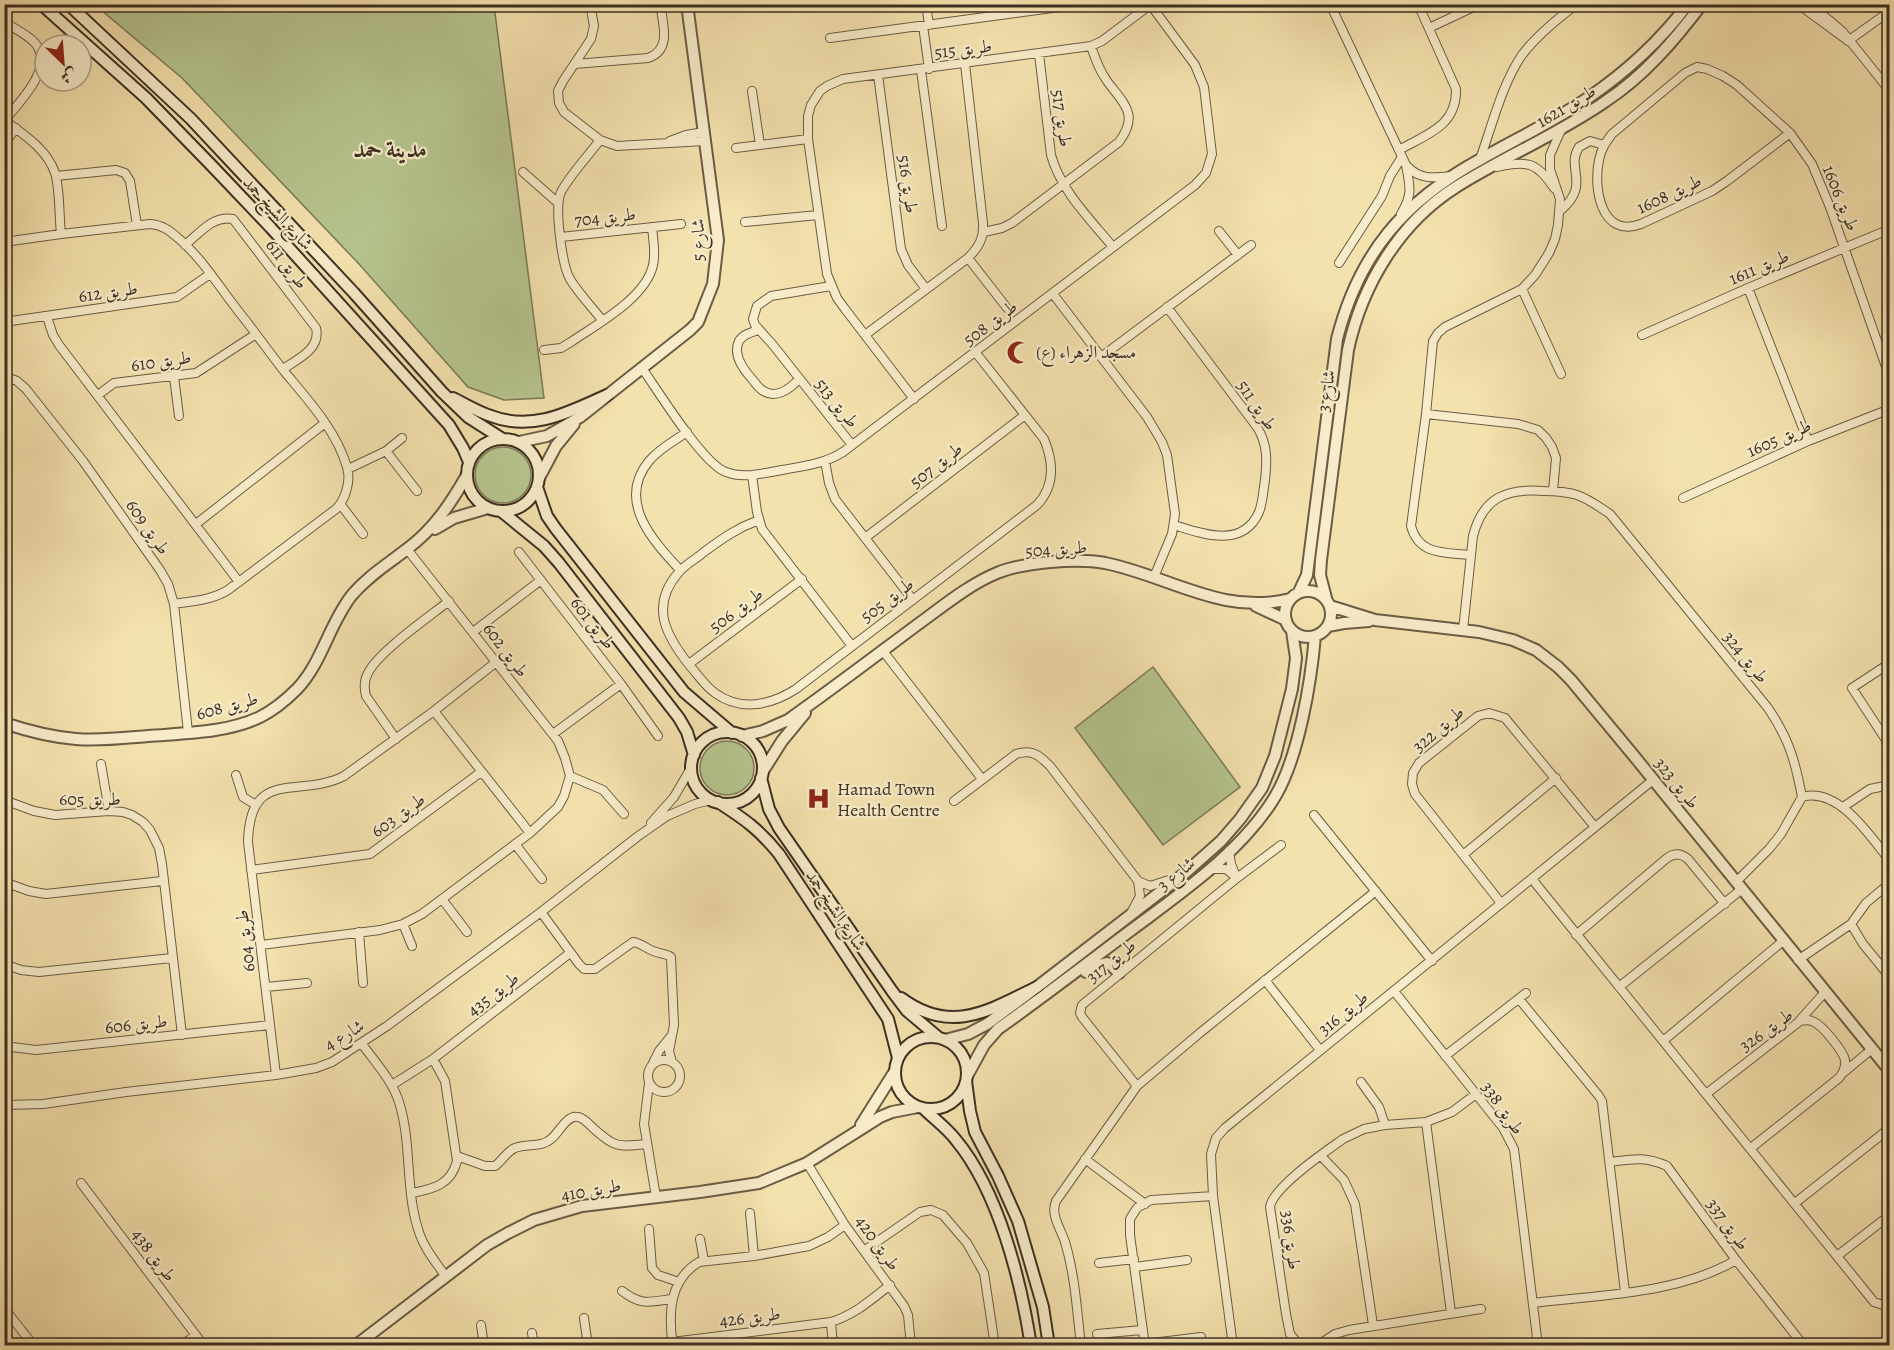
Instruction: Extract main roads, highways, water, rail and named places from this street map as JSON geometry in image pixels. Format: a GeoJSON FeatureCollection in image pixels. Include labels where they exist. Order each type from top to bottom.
{"type":"FeatureCollection","features":[{"type":"Feature","properties":{"kind":"place","name":"مسجد الزهراء (ع)"},"geometry":{"type":"Point","coordinates":[1018,352]}},
{"type":"Feature","properties":{"kind":"place","name":"Hamad Town Health Centre"},"geometry":{"type":"Point","coordinates":[819,799]}},
{"type":"Feature","properties":{"kind":"district","name":"مدينة حمد"},"geometry":{"type":"Point","coordinates":[390,149]}}]}
